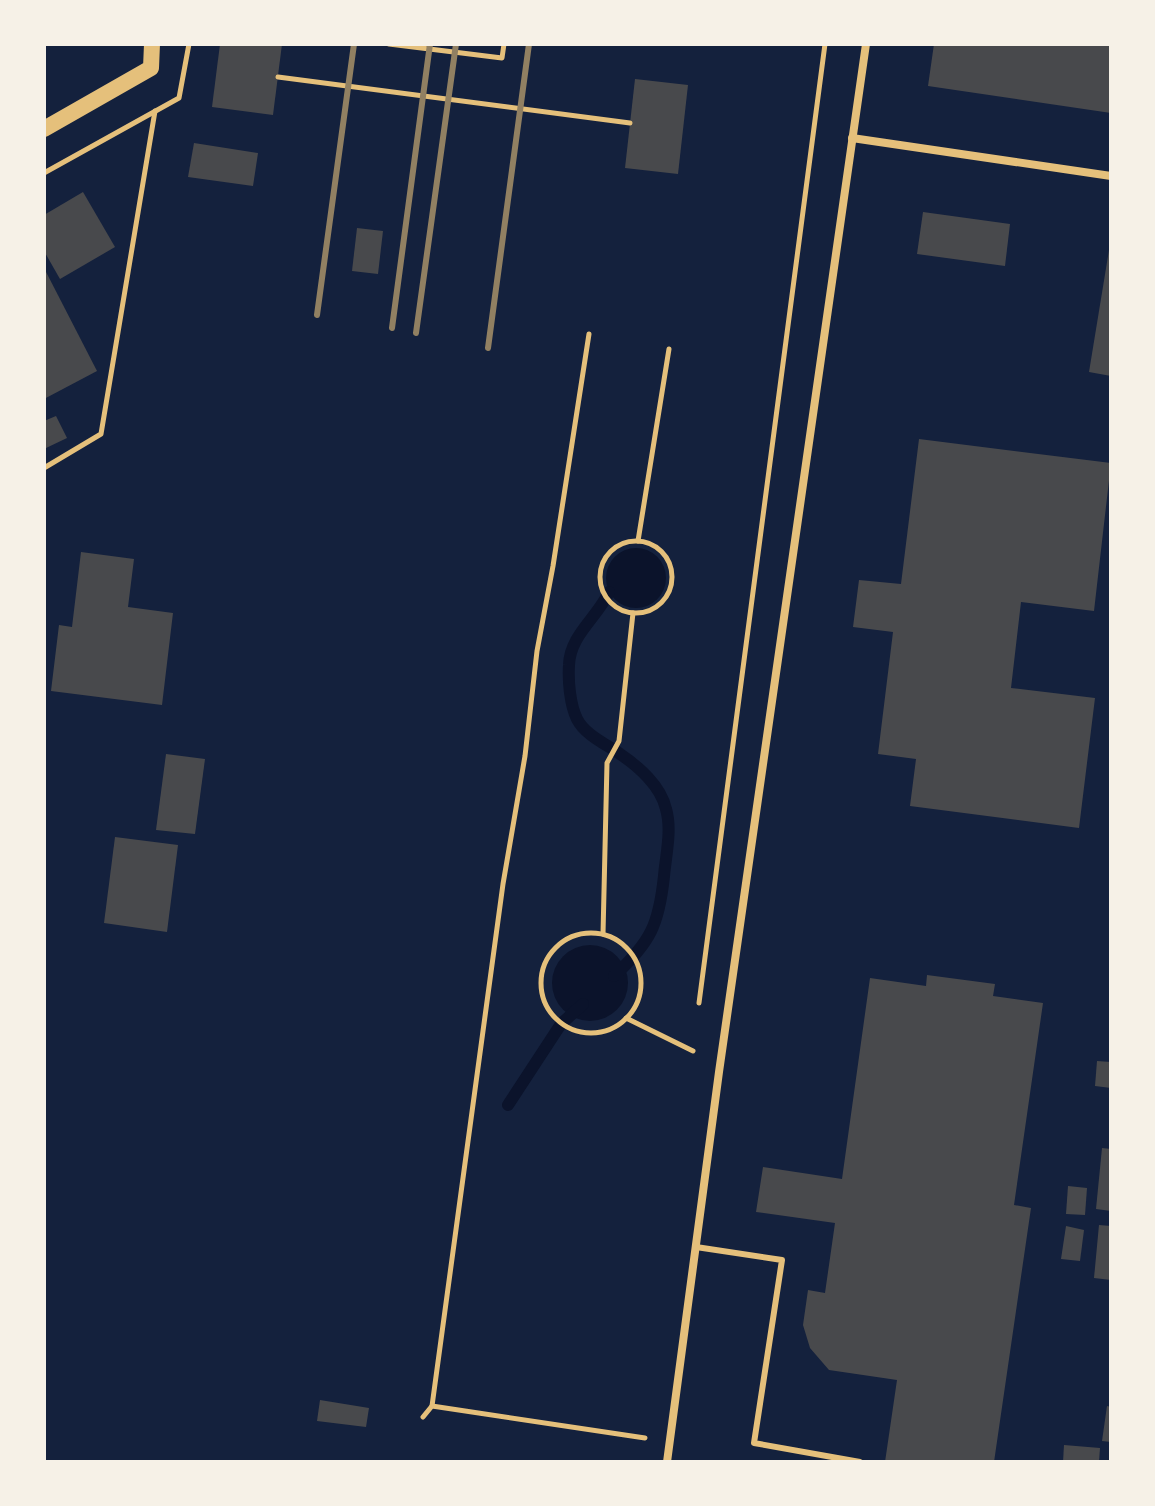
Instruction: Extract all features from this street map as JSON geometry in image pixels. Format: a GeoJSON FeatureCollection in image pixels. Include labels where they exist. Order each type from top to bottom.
{"type":"FeatureCollection","features":[{"type":"Feature","properties":{"kind":"main road"},"geometry":{"type":"LineString","coordinates":[[44,129],[151,68],[152,44]]}},
{"type":"Feature","properties":{"kind":"street"},"geometry":{"type":"LineString","coordinates":[[667,1462],[866,44]]}},
{"type":"Feature","properties":{"kind":"street"},"geometry":{"type":"LineString","coordinates":[[852,138],[1111,176]]}},
{"type":"Feature","properties":{"kind":"lane"},"geometry":{"type":"LineString","coordinates":[[696,1247],[782,1260],[754,1443],[860,1462]]}},
{"type":"Feature","properties":{"kind":"path"},"geometry":{"type":"LineString","coordinates":[[44,173],[179,98],[189,44]]}},
{"type":"Feature","properties":{"kind":"path"},"geometry":{"type":"LineString","coordinates":[[389,44],[502,58],[504,44]]}},
{"type":"Feature","properties":{"kind":"path"},"geometry":{"type":"LineString","coordinates":[[699,1004],[825,44]]}},
{"type":"Feature","properties":{"kind":"path"},"geometry":{"type":"LineString","coordinates":[[278,77],[630,123]]}},
{"type":"Feature","properties":{"kind":"path"},"geometry":{"type":"LineString","coordinates":[[44,468],[101,434],[155,111]]}},
{"type":"Feature","properties":{"kind":"path"},"geometry":{"type":"LineString","coordinates":[[423,1417],[432,1406],[503,884],[525,756],[537,651],[589,334]]}},
{"type":"Feature","properties":{"kind":"path"},"geometry":{"type":"LineString","coordinates":[[638,541],[669,349]]}},
{"type":"Feature","properties":{"kind":"path"},"geometry":{"type":"LineString","coordinates":[[638,541],[659,549],[667,558],[673,580],[664,601],[644,613],[621,610],[610,603],[603,593],[601,569],[614,549],[638,541]]}},
{"type":"Feature","properties":{"kind":"path"},"geometry":{"type":"LineString","coordinates":[[603,934],[607,763],[619,741],[633,613]]}},
{"type":"Feature","properties":{"kind":"path"},"geometry":{"type":"LineString","coordinates":[[586,933],[603,934],[615,940],[637,963],[640,988],[636,1004],[614,1028],[599,1033],[583,1033],[569,1028],[546,1005],[541,990],[541,975],[546,960],[569,937],[586,933]]}},
{"type":"Feature","properties":{"kind":"path"},"geometry":{"type":"LineString","coordinates":[[626,1018],[693,1051],[695,1035]]}},
{"type":"Feature","properties":{"kind":"path"},"geometry":{"type":"LineString","coordinates":[[432,1406],[670,1442]]}},
{"type":"Feature","properties":{"kind":"path"},"geometry":{"type":"LineString","coordinates":[[639,1450],[643,1422]]}},
{"type":"Feature","properties":{"kind":"water"},"geometry":{"type":"Polygon","coordinates":[[[636,548],[657,557],[666,578],[657,599],[636,608],[615,599],[606,578],[615,557],[636,548]]]}},
{"type":"Feature","properties":{"kind":"water"},"geometry":{"type":"Polygon","coordinates":[[[590,945],[604,948],[617,956],[625,969],[628,983],[625,997],[617,1010],[604,1018],[590,1021],[576,1018],[563,1010],[555,997],[552,983],[555,969],[563,956],[576,948],[590,945]]]}},
{"type":"Feature","properties":{"kind":"building"},"geometry":{"type":"Polygon","coordinates":[[[220,44],[282,44],[273,115],[212,107],[220,44]]]}},
{"type":"Feature","properties":{"kind":"building"},"geometry":{"type":"Polygon","coordinates":[[[934,44],[1111,44],[1111,113],[928,86],[934,44]]]}},
{"type":"Feature","properties":{"kind":"building"},"geometry":{"type":"Polygon","coordinates":[[[635,79],[688,85],[678,174],[625,168],[635,79]]]}},
{"type":"Feature","properties":{"kind":"building"},"geometry":{"type":"Polygon","coordinates":[[[194,143],[258,153],[253,186],[188,177],[194,143]]]}},
{"type":"Feature","properties":{"kind":"building"},"geometry":{"type":"Polygon","coordinates":[[[83,192],[115,247],[60,279],[44,251],[44,215],[83,192]]]}},
{"type":"Feature","properties":{"kind":"building"},"geometry":{"type":"Polygon","coordinates":[[[923,212],[1010,224],[1005,266],[917,254],[923,212]]]}},
{"type":"Feature","properties":{"kind":"building"},"geometry":{"type":"Polygon","coordinates":[[[357,228],[383,231],[378,274],[352,271],[357,228]]]}},
{"type":"Feature","properties":{"kind":"building"},"geometry":{"type":"Polygon","coordinates":[[[1111,250],[1111,376],[1089,372],[1111,250]]]}},
{"type":"Feature","properties":{"kind":"building"},"geometry":{"type":"Polygon","coordinates":[[[44,268],[97,371],[44,399],[44,268]]]}},
{"type":"Feature","properties":{"kind":"building"},"geometry":{"type":"Polygon","coordinates":[[[56,416],[67,438],[44,449],[44,421],[56,416]]]}},
{"type":"Feature","properties":{"kind":"building"},"geometry":{"type":"Polygon","coordinates":[[[919,439],[1111,463],[1094,611],[1021,602],[1011,688],[1095,698],[1079,828],[910,806],[916,759],[878,754],[893,632],[853,627],[859,580],[901,584],[919,439]]]}},
{"type":"Feature","properties":{"kind":"building"},"geometry":{"type":"Polygon","coordinates":[[[81,552],[134,559],[128,607],[173,613],[162,705],[51,691],[59,625],[72,627],[81,552]]]}},
{"type":"Feature","properties":{"kind":"building"},"geometry":{"type":"Polygon","coordinates":[[[166,754],[205,759],[195,834],[156,830],[166,754]]]}},
{"type":"Feature","properties":{"kind":"building"},"geometry":{"type":"Polygon","coordinates":[[[115,837],[178,845],[167,932],[104,923],[115,837]]]}},
{"type":"Feature","properties":{"kind":"building"},"geometry":{"type":"Polygon","coordinates":[[[927,975],[995,984],[993,996],[1043,1003],[1014,1205],[1031,1208],[994,1462],[885,1462],[897,1380],[829,1370],[810,1348],[803,1325],[808,1290],[825,1293],[835,1223],[756,1212],[763,1167],[842,1179],[870,978],[926,986],[927,975]]]}},
{"type":"Feature","properties":{"kind":"building"},"geometry":{"type":"Polygon","coordinates":[[[1097,1061],[1111,1062],[1111,1088],[1095,1086],[1097,1061]]]}},
{"type":"Feature","properties":{"kind":"building"},"geometry":{"type":"Polygon","coordinates":[[[1102,1148],[1111,1149],[1111,1211],[1096,1209],[1102,1148]]]}},
{"type":"Feature","properties":{"kind":"building"},"geometry":{"type":"Polygon","coordinates":[[[1068,1186],[1087,1188],[1085,1215],[1066,1214],[1068,1186]]]}},
{"type":"Feature","properties":{"kind":"building"},"geometry":{"type":"Polygon","coordinates":[[[1099,1225],[1111,1226],[1111,1280],[1094,1278],[1099,1225]]]}},
{"type":"Feature","properties":{"kind":"building"},"geometry":{"type":"Polygon","coordinates":[[[1066,1226],[1084,1230],[1080,1261],[1061,1259],[1066,1226]]]}},
{"type":"Feature","properties":{"kind":"building"},"geometry":{"type":"Polygon","coordinates":[[[320,1400],[369,1408],[366,1427],[317,1421],[320,1400]]]}},
{"type":"Feature","properties":{"kind":"building"},"geometry":{"type":"Polygon","coordinates":[[[1107,1406],[1111,1407],[1111,1442],[1102,1441],[1107,1406]]]}},
{"type":"Feature","properties":{"kind":"building"},"geometry":{"type":"Polygon","coordinates":[[[1064,1445],[1100,1448],[1099,1462],[1063,1462],[1064,1445]]]}},
{"type":"Feature","properties":{"kind":"waterway"},"geometry":{"type":"LineString","coordinates":[[609,592],[579,636],[571,654],[569,678],[573,707],[585,730],[648,777],[663,801],[668,817],[668,842],[656,920],[637,953],[614,976]]}},
{"type":"Feature","properties":{"kind":"waterway"},"geometry":{"type":"LineString","coordinates":[[508,1105],[561,1024],[583,1004]]}},
{"type":"Feature","properties":{"kind":"railway"},"geometry":{"type":"LineString","coordinates":[[317,315],[354,44]]}},
{"type":"Feature","properties":{"kind":"railway"},"geometry":{"type":"LineString","coordinates":[[392,328],[430,44]]}},
{"type":"Feature","properties":{"kind":"railway"},"geometry":{"type":"LineString","coordinates":[[416,333],[456,44]]}},
{"type":"Feature","properties":{"kind":"railway"},"geometry":{"type":"LineString","coordinates":[[488,348],[529,44]]}}]}
